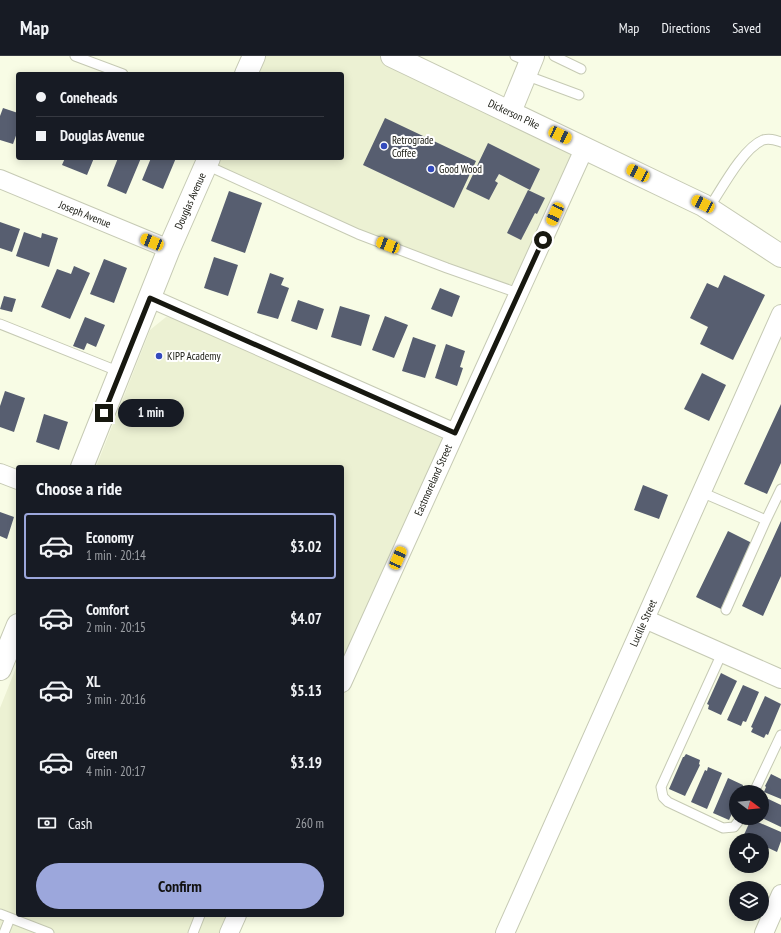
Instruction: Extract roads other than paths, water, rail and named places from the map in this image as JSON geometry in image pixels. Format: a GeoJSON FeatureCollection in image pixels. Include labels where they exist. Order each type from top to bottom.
{"type":"FeatureCollection","features":[{"type":"Feature","properties":{"kind":"main road"},"geometry":{"type":"LineString","coordinates":[[247,72],[254,56]]}},
{"type":"Feature","properties":{"kind":"main road","name":"Dickerson Pike"},"geometry":{"type":"LineString","coordinates":[[392,56],[585,147],[709,208],[781,256]]}},
{"type":"Feature","properties":{"kind":"main road"},"geometry":{"type":"LineString","coordinates":[[510,112],[526,62]]}},
{"type":"Feature","properties":{"kind":"main road","name":"Douglas Avenue"},"geometry":{"type":"LineString","coordinates":[[83,465],[169,249],[208,161]]}},
{"type":"Feature","properties":{"kind":"main road"},"geometry":{"type":"LineString","coordinates":[[2,659],[16,629]]}},
{"type":"Feature","properties":{"kind":"street","name":"Eastmoreland Street"},"geometry":{"type":"LineString","coordinates":[[344,679],[585,147]]}},
{"type":"Feature","properties":{"kind":"street","name":"Joseph Avenue"},"geometry":{"type":"LineString","coordinates":[[0,179],[169,249]]}},
{"type":"Feature","properties":{"kind":"street"},"geometry":{"type":"LineString","coordinates":[[150,298],[455,433]]}},
{"type":"Feature","properties":{"kind":"street","name":"Lucille Street"},"geometry":{"type":"LineString","coordinates":[[505,933],[781,314]]}},
{"type":"Feature","properties":{"kind":"street"},"geometry":{"type":"LineString","coordinates":[[0,473],[16,479]]}},
{"type":"Feature","properties":{"kind":"street"},"geometry":{"type":"LineString","coordinates":[[645,619],[781,679]]}},
{"type":"Feature","properties":{"kind":"street"},"geometry":{"type":"LineString","coordinates":[[764,933],[781,894]]}},
{"type":"Feature","properties":{"kind":"street"},"geometry":{"type":"LineString","coordinates":[[229,933],[236,917]]}},
{"type":"Feature","properties":{"kind":"lane"},"geometry":{"type":"LineString","coordinates":[[75,56],[118,72]]}},
{"type":"Feature","properties":{"kind":"lane"},"geometry":{"type":"LineString","coordinates":[[554,56],[581,69]]}},
{"type":"Feature","properties":{"kind":"lane"},"geometry":{"type":"LineString","coordinates":[[526,62],[579,94]]}},
{"type":"Feature","properties":{"kind":"lane"},"geometry":{"type":"LineString","coordinates":[[709,208],[747,152],[762,140],[771,138],[781,142]]}},
{"type":"Feature","properties":{"kind":"lane"},"geometry":{"type":"LineString","coordinates":[[208,161],[358,234],[518,293]]}},
{"type":"Feature","properties":{"kind":"lane"},"geometry":{"type":"LineString","coordinates":[[0,324],[120,372]]}},
{"type":"Feature","properties":{"kind":"lane"},"geometry":{"type":"LineString","coordinates":[[726,610],[781,489]]}},
{"type":"Feature","properties":{"kind":"lane"},"geometry":{"type":"LineString","coordinates":[[701,492],[766,520]]}},
{"type":"Feature","properties":{"kind":"lane"},"geometry":{"type":"LineString","coordinates":[[722,653],[661,787],[662,797],[668,802],[723,828],[734,827],[736,825]]}},
{"type":"Feature","properties":{"kind":"lane"},"geometry":{"type":"LineString","coordinates":[[757,785],[781,735]]}},
{"type":"Feature","properties":{"kind":"lane"},"geometry":{"type":"LineString","coordinates":[[0,914],[49,933]]}},
{"type":"Feature","properties":{"kind":"lane"},"geometry":{"type":"LineString","coordinates":[[193,933],[199,917]]}},
{"type":"Feature","properties":{"kind":"lane"},"geometry":{"type":"LineString","coordinates":[[4,933],[10,918]]}},
{"type":"Feature","properties":{"kind":"place","name":"Retrograde Coffee"},"geometry":{"type":"Point","coordinates":[384,146]}},
{"type":"Feature","properties":{"kind":"place","name":"Good Wood"},"geometry":{"type":"Point","coordinates":[431,169]}},
{"type":"Feature","properties":{"kind":"place","name":"KIPP Academy"},"geometry":{"type":"Point","coordinates":[159,356]}}]}
